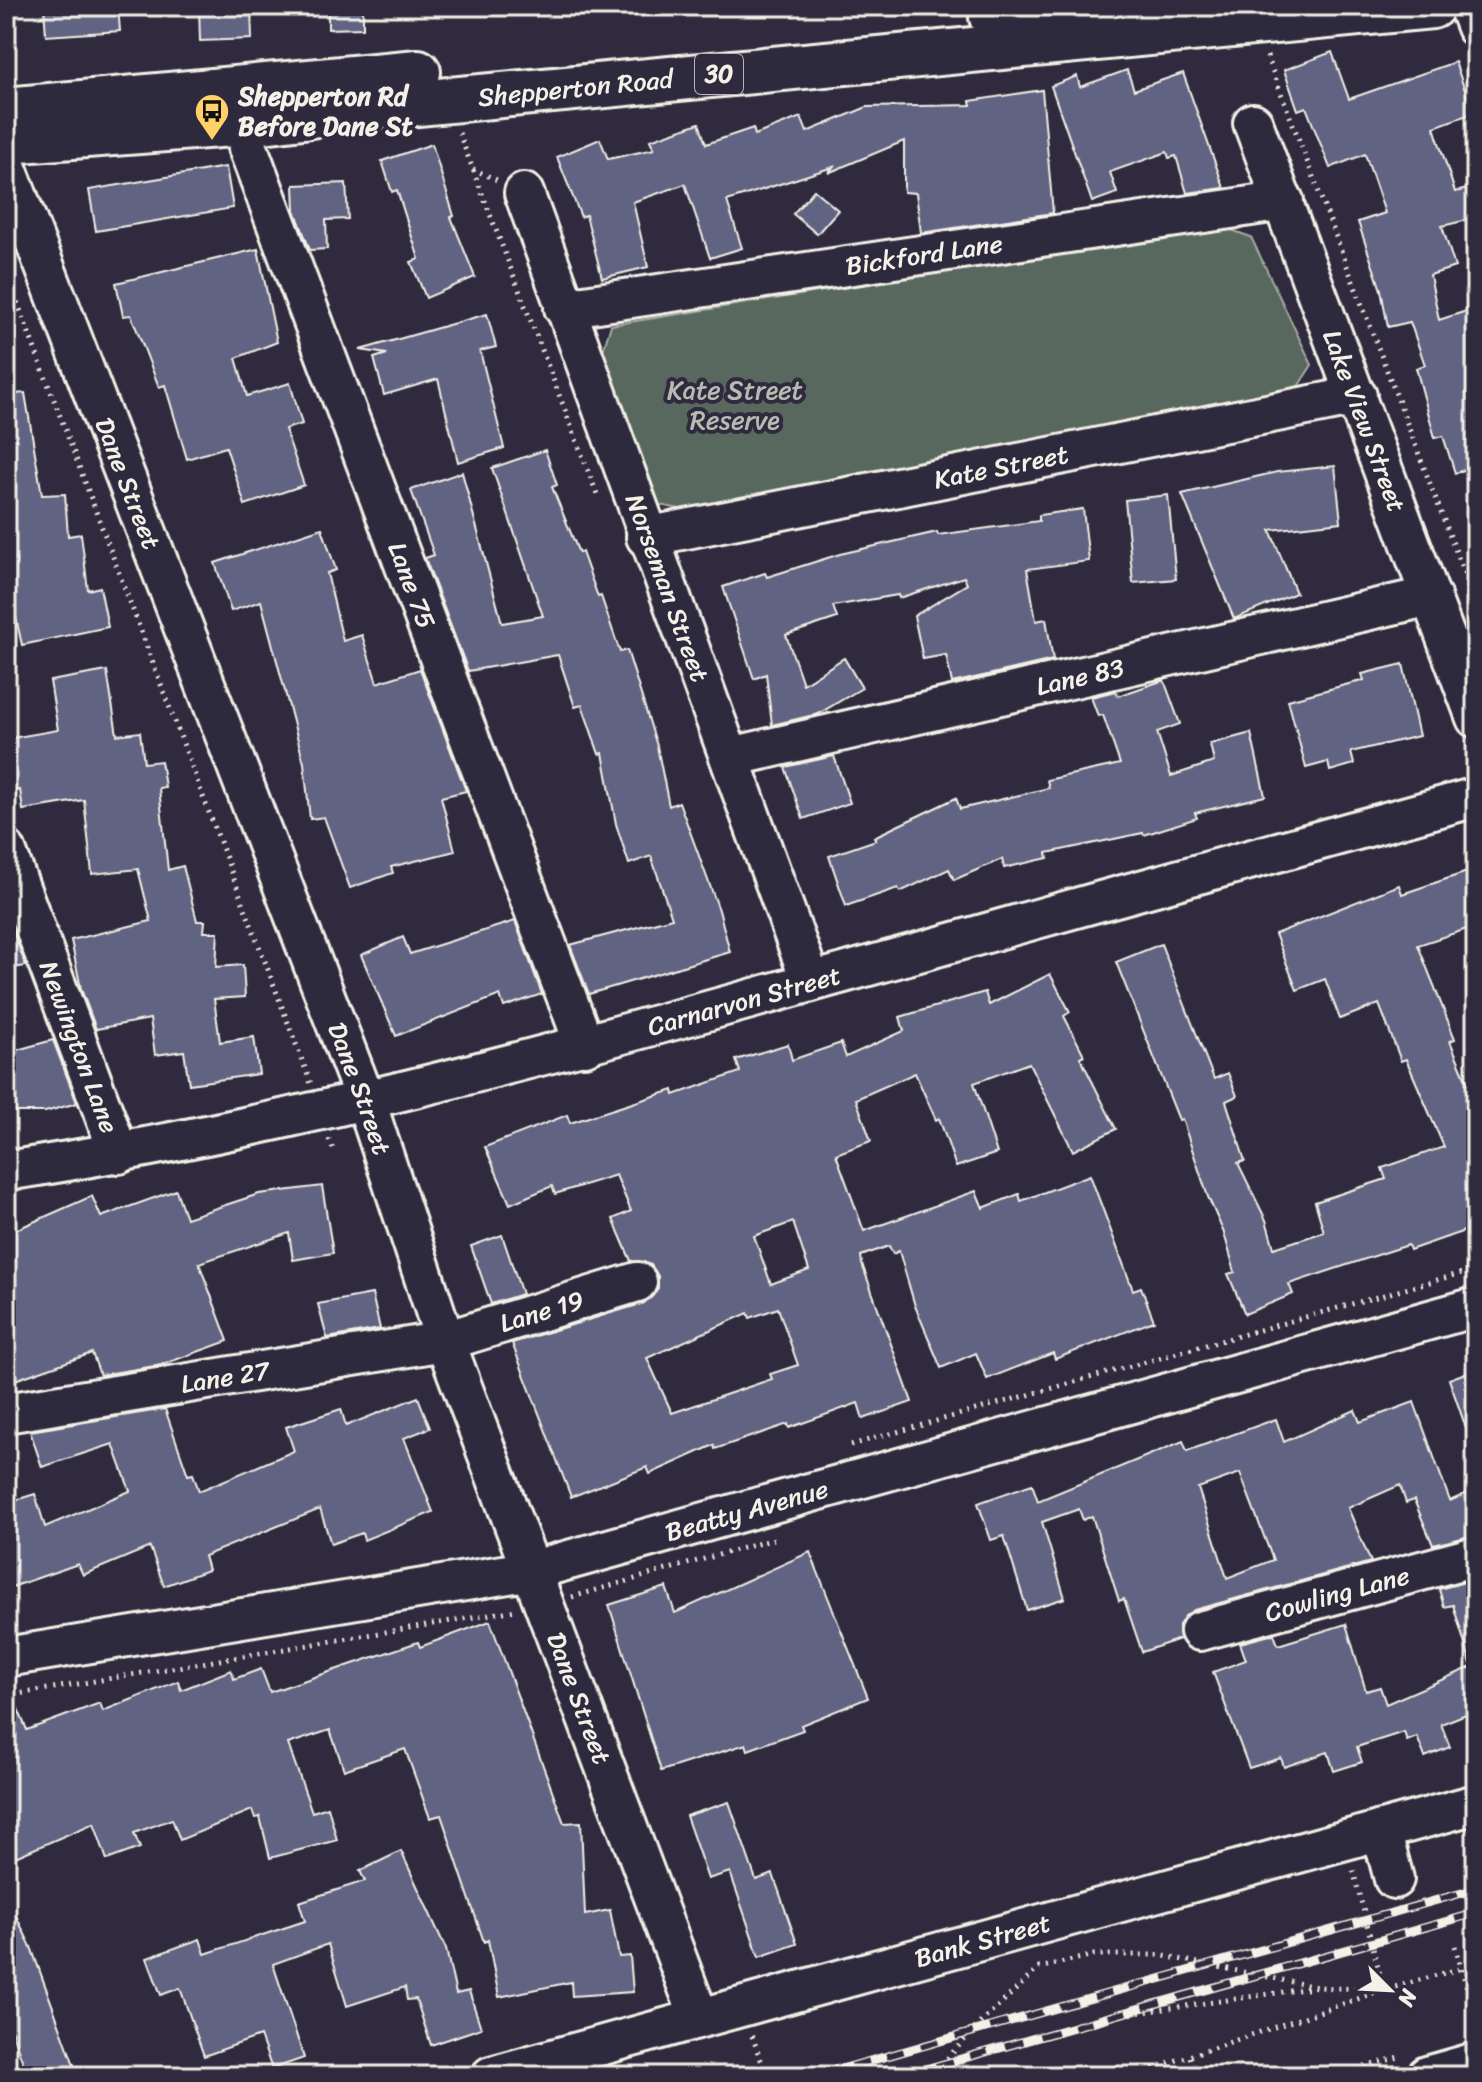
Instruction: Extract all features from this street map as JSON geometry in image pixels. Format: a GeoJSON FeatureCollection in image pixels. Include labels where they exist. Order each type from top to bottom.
{"type":"FeatureCollection","features":[{"type":"Feature","properties":{"kind":"highway","name":"Shepperton Road"},"geometry":{"type":"LineString","coordinates":[[6,110],[270,88],[1099,6]]}},
{"type":"Feature","properties":{"kind":"highway","name":"Shepperton Road"},"geometry":{"type":"LineString","coordinates":[[6,141],[246,123],[376,107],[1432,6]]}},
{"type":"Feature","properties":{"kind":"street"},"geometry":{"type":"LineString","coordinates":[[1468,6],[1476,27]]}},
{"type":"Feature","properties":{"kind":"street","name":"Lane 75"},"geometry":{"type":"LineString","coordinates":[[246,123],[252,161],[585,1046]]}},
{"type":"Feature","properties":{"kind":"street","name":"Lake View Street"},"geometry":{"type":"LineString","coordinates":[[1253,123],[1476,718]]}},
{"type":"Feature","properties":{"kind":"street","name":"Dane Street"},"geometry":{"type":"LineString","coordinates":[[6,166],[360,1089],[445,1341],[699,2017]]}},
{"type":"Feature","properties":{"kind":"street","name":"Norseman Street"},"geometry":{"type":"LineString","coordinates":[[524,193],[646,537],[731,757],[811,982]]}},
{"type":"Feature","properties":{"kind":"street","name":"Bickford Lane"},"geometry":{"type":"LineString","coordinates":[[564,308],[1284,201]]}},
{"type":"Feature","properties":{"kind":"street","name":"Kate Street"},"geometry":{"type":"LineString","coordinates":[[646,537],[1357,396]]}},
{"type":"Feature","properties":{"kind":"street","name":"Lane 83"},"geometry":{"type":"LineString","coordinates":[[731,757],[1431,596]]}},
{"type":"Feature","properties":{"kind":"street","name":"Carnarvon Street"},"geometry":{"type":"LineString","coordinates":[[6,1171],[119,1154],[310,1096],[585,1046],[1476,797]]}},
{"type":"Feature","properties":{"kind":"street","name":"Newington Lane"},"geometry":{"type":"LineString","coordinates":[[6,850],[119,1154]]}},
{"type":"Feature","properties":{"kind":"street","name":"Lane 19"},"geometry":{"type":"LineString","coordinates":[[445,1341],[637,1282]]}},
{"type":"Feature","properties":{"kind":"street","name":"Beatty Avenue"},"geometry":{"type":"LineString","coordinates":[[6,1657],[533,1570],[1476,1307]]}},
{"type":"Feature","properties":{"kind":"street","name":"Lane 27"},"geometry":{"type":"LineString","coordinates":[[6,1413],[445,1341]]}},
{"type":"Feature","properties":{"kind":"street","name":"Cowling Lane"},"geometry":{"type":"LineString","coordinates":[[1200,1631],[1476,1556]]}},
{"type":"Feature","properties":{"kind":"street","name":"Bank Street"},"geometry":{"type":"LineString","coordinates":[[491,2076],[1476,1804]]}},
{"type":"Feature","properties":{"kind":"street"},"geometry":{"type":"LineString","coordinates":[[1381,1830],[1394,1879]]}},
{"type":"Feature","properties":{"kind":"street"},"geometry":{"type":"LineString","coordinates":[[1427,2076],[1476,2062]]}},
{"type":"Feature","properties":{"kind":"path"},"geometry":{"type":"LineString","coordinates":[[1264,49],[1476,604]]}},
{"type":"Feature","properties":{"kind":"path"},"geometry":{"type":"LineString","coordinates":[[457,126],[473,168]]}},
{"type":"Feature","properties":{"kind":"path"},"geometry":{"type":"LineString","coordinates":[[6,272],[310,1096],[334,1153]]}},
{"type":"Feature","properties":{"kind":"path"},"geometry":{"type":"LineString","coordinates":[[310,1096],[360,1089]]}},
{"type":"Feature","properties":{"kind":"path"},"geometry":{"type":"LineString","coordinates":[[848,1446],[1476,1269]]}},
{"type":"Feature","properties":{"kind":"path"},"geometry":{"type":"LineString","coordinates":[[1351,1862],[1384,1990]]}},
{"type":"Feature","properties":{"kind":"path"},"geometry":{"type":"LineString","coordinates":[[1455,1946],[1476,2020]]}},
{"type":"Feature","properties":{"kind":"path"},"geometry":{"type":"LineString","coordinates":[[931,2076],[981,2022],[1039,1968],[1094,1955],[1159,1955],[1317,1987],[1384,1990]]}},
{"type":"Feature","properties":{"kind":"path"},"geometry":{"type":"LineString","coordinates":[[1130,2076],[1384,1990],[1476,1964]]}},
{"type":"Feature","properties":{"kind":"path"},"geometry":{"type":"LineString","coordinates":[[1115,2016],[1317,1987]]}},
{"type":"Feature","properties":{"kind":"path"},"geometry":{"type":"LineString","coordinates":[[747,2023],[767,2076]]}},
{"type":"Feature","properties":{"kind":"path"},"geometry":{"type":"LineString","coordinates":[[1190,2057],[1197,2076]]}},
{"type":"Feature","properties":{"kind":"green space","name":"Kate Street Reserve"},"geometry":{"type":"Polygon","coordinates":[[[1223,227],[1251,237],[1312,365],[1290,399],[696,512],[654,504],[597,370],[611,325],[1223,227]]]}},
{"type":"Feature","properties":{"kind":"building"},"geometry":{"type":"Polygon","coordinates":[[[44,6],[118,6],[120,31],[46,36],[44,6]]]}},
{"type":"Feature","properties":{"kind":"building"},"geometry":{"type":"Polygon","coordinates":[[[199,6],[251,6],[252,39],[200,41],[199,6]]]}},
{"type":"Feature","properties":{"kind":"building"},"geometry":{"type":"Polygon","coordinates":[[[328,6],[363,6],[363,28],[328,29],[328,6]]]}},
{"type":"Feature","properties":{"kind":"building"},"geometry":{"type":"Polygon","coordinates":[[[1332,52],[1349,99],[1455,62],[1473,113],[1434,127],[1455,192],[1476,187],[1476,218],[1442,226],[1455,267],[1430,275],[1439,320],[1476,308],[1476,466],[1455,473],[1443,436],[1435,438],[1416,368],[1425,365],[1410,322],[1388,327],[1381,290],[1358,222],[1385,213],[1365,154],[1330,168],[1306,107],[1298,110],[1284,70],[1332,52]]]}},
{"type":"Feature","properties":{"kind":"building"},"geometry":{"type":"Polygon","coordinates":[[[1127,70],[1134,90],[1183,73],[1224,188],[1187,193],[1176,156],[1169,158],[1167,152],[1110,172],[1117,193],[1092,202],[1051,86],[1077,76],[1080,87],[1127,70]]]}},
{"type":"Feature","properties":{"kind":"building"},"geometry":{"type":"Polygon","coordinates":[[[1042,90],[1053,213],[921,233],[916,193],[904,192],[904,141],[828,173],[833,167],[727,201],[742,248],[710,258],[685,184],[633,202],[648,267],[602,278],[586,215],[581,217],[557,157],[600,139],[608,159],[654,149],[650,140],[699,123],[706,144],[753,128],[755,135],[801,117],[807,132],[867,107],[971,105],[970,101],[1042,90]]]}},
{"type":"Feature","properties":{"kind":"building"},"geometry":{"type":"Polygon","coordinates":[[[432,144],[454,216],[451,217],[475,277],[426,298],[411,262],[419,259],[397,190],[392,192],[382,161],[432,144]]]}},
{"type":"Feature","properties":{"kind":"building"},"geometry":{"type":"Polygon","coordinates":[[[226,167],[233,208],[96,231],[89,190],[226,167]]]}},
{"type":"Feature","properties":{"kind":"building"},"geometry":{"type":"Polygon","coordinates":[[[346,183],[348,219],[326,220],[327,249],[310,250],[295,210],[294,185],[346,183]]]}},
{"type":"Feature","properties":{"kind":"building"},"geometry":{"type":"Polygon","coordinates":[[[814,190],[838,210],[817,234],[793,214],[814,190]]]}},
{"type":"Feature","properties":{"kind":"building"},"geometry":{"type":"Polygon","coordinates":[[[258,249],[277,342],[236,358],[247,396],[290,383],[302,424],[285,429],[304,485],[245,505],[226,447],[187,459],[165,385],[159,387],[131,315],[123,316],[116,283],[258,249]]]}},
{"type":"Feature","properties":{"kind":"building"},"geometry":{"type":"Polygon","coordinates":[[[487,314],[496,347],[480,351],[504,448],[458,462],[438,379],[384,395],[374,358],[387,354],[360,350],[487,314]]]}},
{"type":"Feature","properties":{"kind":"building"},"geometry":{"type":"Polygon","coordinates":[[[25,393],[42,495],[65,494],[68,536],[81,534],[88,590],[100,587],[108,627],[22,645],[10,591],[6,592],[6,395],[25,393]]]}},
{"type":"Feature","properties":{"kind":"building"},"geometry":{"type":"Polygon","coordinates":[[[545,450],[557,485],[552,487],[579,553],[582,552],[598,597],[601,596],[620,652],[627,650],[657,746],[669,806],[679,802],[719,910],[730,952],[589,994],[570,945],[672,918],[651,856],[629,864],[616,824],[603,753],[599,754],[582,705],[575,707],[558,655],[468,671],[425,558],[434,555],[411,490],[462,472],[502,623],[543,616],[492,468],[545,450]]]}},
{"type":"Feature","properties":{"kind":"building"},"geometry":{"type":"Polygon","coordinates":[[[1335,466],[1341,522],[1270,530],[1296,593],[1234,619],[1182,494],[1277,472],[1335,466]]]}},
{"type":"Feature","properties":{"kind":"building"},"geometry":{"type":"Polygon","coordinates":[[[1168,495],[1176,579],[1133,583],[1125,500],[1168,495]]]}},
{"type":"Feature","properties":{"kind":"building"},"geometry":{"type":"Polygon","coordinates":[[[1083,509],[1089,561],[1027,569],[1036,621],[1046,619],[1053,660],[952,683],[946,655],[923,659],[914,616],[967,584],[964,577],[899,598],[898,595],[833,606],[837,618],[786,635],[803,684],[844,658],[862,688],[818,714],[772,725],[766,674],[754,679],[723,587],[765,573],[767,577],[840,554],[937,532],[938,535],[1039,521],[1039,515],[1083,509]]]}},
{"type":"Feature","properties":{"kind":"building"},"geometry":{"type":"Polygon","coordinates":[[[322,528],[336,570],[327,573],[343,641],[362,635],[377,683],[420,669],[466,791],[441,797],[455,851],[391,867],[393,873],[350,888],[324,817],[310,819],[304,763],[261,601],[231,611],[215,563],[322,528]]]}},
{"type":"Feature","properties":{"kind":"building"},"geometry":{"type":"Polygon","coordinates":[[[1403,664],[1419,736],[1351,752],[1354,764],[1330,771],[1328,762],[1306,768],[1288,700],[1364,680],[1362,674],[1403,664]]]}},
{"type":"Feature","properties":{"kind":"building"},"geometry":{"type":"Polygon","coordinates":[[[107,671],[117,735],[140,732],[144,763],[161,761],[165,787],[159,788],[168,870],[183,866],[197,921],[205,921],[204,932],[218,932],[216,967],[243,965],[245,997],[214,999],[220,1042],[254,1037],[259,1074],[189,1084],[184,1051],[155,1055],[150,1019],[96,1029],[81,989],[71,940],[151,921],[138,869],[92,874],[84,800],[23,810],[20,790],[6,792],[6,739],[58,730],[50,681],[107,671]]]}},
{"type":"Feature","properties":{"kind":"building"},"geometry":{"type":"Polygon","coordinates":[[[1164,680],[1180,724],[1157,732],[1171,776],[1214,762],[1210,744],[1251,733],[1265,796],[1195,813],[1197,818],[1144,835],[1047,853],[1048,858],[1004,868],[1002,859],[954,880],[949,869],[900,892],[898,888],[846,906],[829,856],[876,840],[874,837],[956,798],[960,809],[1049,788],[1047,780],[1120,764],[1103,715],[1098,716],[1091,697],[1116,691],[1118,696],[1164,680]]]}},
{"type":"Feature","properties":{"kind":"building"},"geometry":{"type":"Polygon","coordinates":[[[834,756],[850,803],[803,819],[785,767],[834,756]]]}},
{"type":"Feature","properties":{"kind":"building"},"geometry":{"type":"Polygon","coordinates":[[[1476,869],[1476,926],[1418,945],[1455,1039],[1450,1041],[1476,1103],[1476,1227],[1410,1250],[1408,1245],[1289,1284],[1293,1294],[1245,1314],[1228,1274],[1235,1272],[1224,1233],[1208,1197],[1182,1119],[1179,1120],[1116,962],[1161,944],[1214,1079],[1228,1073],[1237,1096],[1226,1101],[1245,1161],[1238,1163],[1266,1220],[1274,1248],[1324,1232],[1315,1202],[1386,1179],[1382,1168],[1444,1147],[1406,1059],[1401,1061],[1379,1004],[1340,1019],[1325,979],[1297,990],[1275,934],[1399,885],[1402,894],[1476,869]]]}},
{"type":"Feature","properties":{"kind":"building"},"geometry":{"type":"Polygon","coordinates":[[[6,913],[26,966],[6,969],[6,913]]]}},
{"type":"Feature","properties":{"kind":"building"},"geometry":{"type":"Polygon","coordinates":[[[515,921],[542,994],[504,1007],[500,995],[396,1036],[361,955],[403,937],[410,954],[515,921]]]}},
{"type":"Feature","properties":{"kind":"building"},"geometry":{"type":"Polygon","coordinates":[[[1050,974],[1070,1012],[1064,1016],[1084,1055],[1080,1057],[1116,1129],[1073,1151],[1029,1063],[974,1083],[997,1153],[956,1167],[939,1118],[936,1120],[915,1073],[856,1099],[871,1141],[836,1154],[864,1231],[976,1191],[983,1208],[1019,1194],[1021,1201],[1090,1175],[1133,1290],[1141,1287],[1154,1321],[1055,1359],[1053,1353],[987,1379],[976,1353],[941,1368],[915,1306],[899,1251],[893,1254],[889,1246],[861,1256],[862,1264],[912,1402],[863,1419],[858,1403],[789,1428],[788,1424],[715,1449],[714,1445],[650,1474],[647,1467],[571,1497],[512,1343],[644,1303],[658,1288],[658,1276],[651,1265],[631,1261],[613,1219],[631,1211],[616,1175],[555,1194],[552,1186],[510,1204],[485,1147],[567,1115],[570,1123],[673,1090],[674,1095],[740,1072],[736,1060],[788,1044],[792,1060],[841,1043],[846,1057],[904,1031],[900,1017],[985,992],[989,1005],[1050,974]],[[793,1222],[754,1236],[771,1284],[809,1270],[793,1222]],[[778,1308],[750,1318],[748,1313],[647,1358],[672,1413],[772,1379],[770,1374],[798,1365],[778,1308]]]}},
{"type":"Feature","properties":{"kind":"building"},"geometry":{"type":"Polygon","coordinates":[[[53,1040],[77,1103],[45,1112],[6,1112],[6,1053],[53,1040]]]}},
{"type":"Feature","properties":{"kind":"building"},"geometry":{"type":"Polygon","coordinates":[[[322,1186],[333,1253],[293,1260],[289,1233],[199,1263],[228,1341],[161,1365],[100,1375],[92,1353],[6,1383],[6,1234],[92,1196],[101,1217],[176,1190],[186,1218],[259,1194],[322,1186]]]}},
{"type":"Feature","properties":{"kind":"building"},"geometry":{"type":"Polygon","coordinates":[[[502,1235],[522,1294],[491,1304],[471,1246],[502,1235]]]}},
{"type":"Feature","properties":{"kind":"building"},"geometry":{"type":"Polygon","coordinates":[[[372,1294],[380,1329],[327,1338],[318,1304],[372,1294]]]}},
{"type":"Feature","properties":{"kind":"building"},"geometry":{"type":"Polygon","coordinates":[[[1476,1369],[1476,1447],[1473,1448],[1449,1379],[1476,1369]]]}},
{"type":"Feature","properties":{"kind":"building"},"geometry":{"type":"Polygon","coordinates":[[[418,1397],[430,1428],[404,1438],[433,1512],[364,1540],[362,1533],[331,1544],[320,1509],[204,1556],[208,1570],[164,1586],[150,1547],[83,1575],[78,1564],[6,1589],[6,1503],[35,1494],[45,1527],[130,1491],[113,1444],[42,1467],[30,1431],[165,1409],[188,1475],[193,1474],[199,1491],[294,1451],[286,1427],[341,1409],[346,1426],[418,1397]]]}},
{"type":"Feature","properties":{"kind":"building"},"geometry":{"type":"Polygon","coordinates":[[[1414,1402],[1450,1501],[1476,1489],[1476,1535],[1433,1545],[1414,1500],[1406,1503],[1400,1485],[1348,1508],[1371,1562],[1194,1610],[1179,1625],[1180,1639],[1142,1652],[1124,1599],[1119,1601],[1092,1516],[1083,1520],[1079,1509],[1042,1522],[1065,1598],[1027,1610],[1004,1536],[991,1540],[978,1503],[1032,1484],[1038,1501],[1183,1441],[1187,1451],[1276,1419],[1284,1442],[1355,1410],[1360,1422],[1414,1402]],[[1240,1473],[1198,1488],[1227,1578],[1273,1560],[1240,1473]]]}},
{"type":"Feature","properties":{"kind":"building"},"geometry":{"type":"Polygon","coordinates":[[[810,1552],[868,1698],[801,1725],[803,1730],[748,1750],[746,1744],[661,1771],[609,1605],[666,1587],[675,1613],[810,1552]]]}},
{"type":"Feature","properties":{"kind":"building"},"geometry":{"type":"Polygon","coordinates":[[[1476,1579],[1476,1663],[1471,1664],[1453,1605],[1444,1607],[1439,1589],[1476,1579]]]}},
{"type":"Feature","properties":{"kind":"building"},"geometry":{"type":"Polygon","coordinates":[[[490,1621],[564,1823],[581,1822],[585,1915],[610,1910],[619,1957],[630,1956],[633,1992],[572,1996],[571,1982],[499,1997],[488,1940],[484,1942],[441,1815],[430,1818],[405,1749],[344,1770],[330,1730],[288,1744],[312,1812],[328,1807],[337,1840],[270,1858],[260,1817],[255,1818],[252,1810],[180,1840],[172,1819],[134,1833],[140,1848],[107,1860],[94,1823],[6,1861],[6,1681],[27,1730],[100,1703],[103,1711],[178,1681],[181,1690],[231,1670],[234,1679],[261,1669],[270,1692],[418,1642],[420,1647],[490,1621]]]}},
{"type":"Feature","properties":{"kind":"building"},"geometry":{"type":"Polygon","coordinates":[[[1346,1624],[1366,1691],[1380,1687],[1386,1704],[1476,1665],[1476,1710],[1441,1724],[1450,1747],[1425,1757],[1417,1737],[1407,1741],[1404,1732],[1357,1747],[1362,1762],[1334,1771],[1328,1752],[1284,1767],[1281,1758],[1249,1768],[1213,1672],[1246,1660],[1240,1643],[1274,1634],[1278,1645],[1346,1624]]]}},
{"type":"Feature","properties":{"kind":"building"},"geometry":{"type":"Polygon","coordinates":[[[729,1802],[756,1880],[773,1874],[797,1944],[759,1957],[730,1872],[708,1879],[686,1816],[729,1802]]]}},
{"type":"Feature","properties":{"kind":"building"},"geometry":{"type":"Polygon","coordinates":[[[401,1851],[446,1949],[456,1994],[469,1991],[481,2028],[431,2045],[416,1999],[407,2000],[405,1987],[347,2006],[328,1944],[273,1964],[304,2058],[272,2069],[260,2036],[204,2056],[180,1988],[161,1995],[147,1958],[200,1939],[205,1954],[305,1921],[299,1902],[365,1881],[360,1871],[401,1851]]]}},
{"type":"Feature","properties":{"kind":"building"},"geometry":{"type":"Polygon","coordinates":[[[6,1895],[31,1947],[78,2076],[28,2076],[6,2017],[6,1895]]]}},
{"type":"Feature","properties":{"kind":"railway"},"geometry":{"type":"LineString","coordinates":[[817,2076],[1476,1889]]}},
{"type":"Feature","properties":{"kind":"railway"},"geometry":{"type":"LineString","coordinates":[[901,2076],[1476,1913]]}},
{"type":"Feature","properties":{"kind":"place","name":"Shepperton Rd Before Dane St"},"geometry":{"type":"Point","coordinates":[212,142]}}]}
